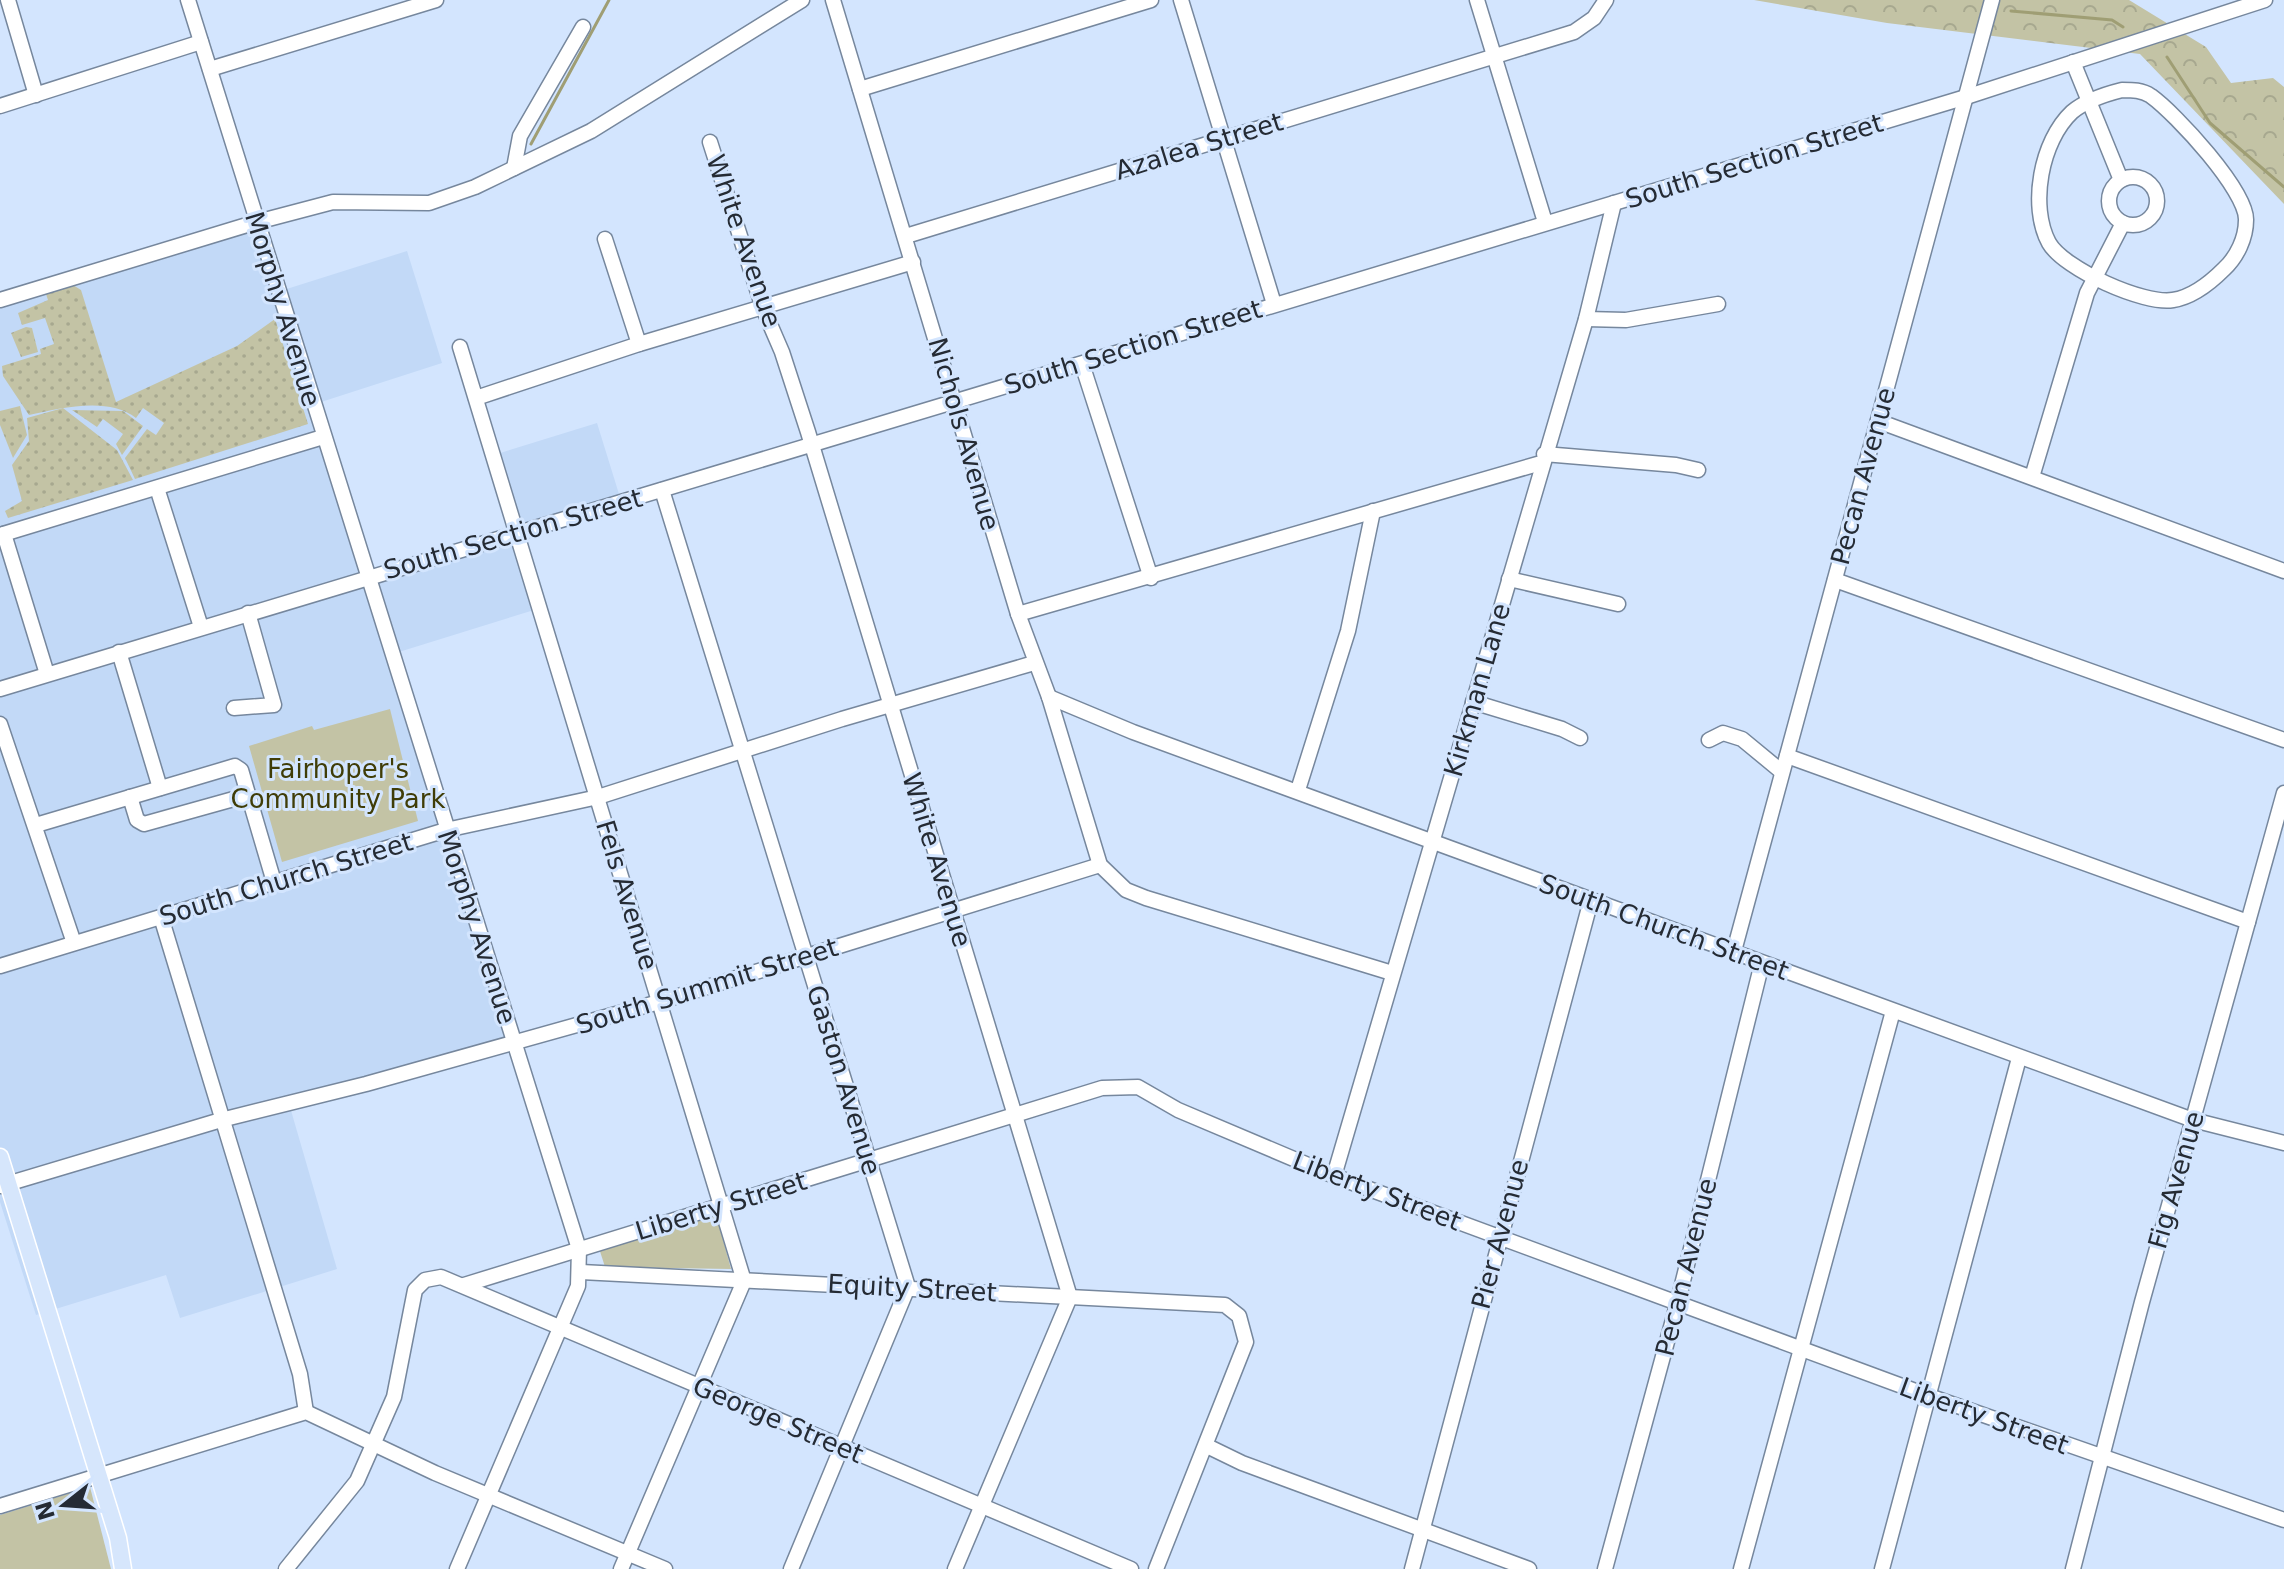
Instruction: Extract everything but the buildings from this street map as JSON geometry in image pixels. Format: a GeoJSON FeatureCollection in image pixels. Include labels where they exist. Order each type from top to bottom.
{"type":"FeatureCollection","features":[{"type":"Feature","properties":{"kind":"main road"},"geometry":{"type":"LineString","coordinates":[[0,1157],[4,1185],[99,1474],[118,1538],[123,1569]]}},
{"type":"Feature","properties":{"kind":"street"},"geometry":{"type":"LineString","coordinates":[[8,0],[36,95]]}},
{"type":"Feature","properties":{"kind":"street","name":"Morphy Avenue"},"geometry":{"type":"LineString","coordinates":[[188,0],[579,1249],[581,1272],[561,1326],[457,1569]]}},
{"type":"Feature","properties":{"kind":"street"},"geometry":{"type":"LineString","coordinates":[[210,69],[436,0]]}},
{"type":"Feature","properties":{"kind":"street"},"geometry":{"type":"LineString","coordinates":[[0,300],[333,202],[429,203],[475,187],[591,131],[802,0]]}},
{"type":"Feature","properties":{"kind":"street","name":"Nichols Avenue"},"geometry":{"type":"LineString","coordinates":[[833,0],[1018,614],[1049,697],[1100,865]]}},
{"type":"Feature","properties":{"kind":"street"},"geometry":{"type":"LineString","coordinates":[[860,89],[1151,0]]}},
{"type":"Feature","properties":{"kind":"street"},"geometry":{"type":"LineString","coordinates":[[1181,0],[1274,304]]}},
{"type":"Feature","properties":{"kind":"street"},"geometry":{"type":"LineString","coordinates":[[1477,0],[1545,222]]}},
{"type":"Feature","properties":{"kind":"street","name":"Azalea Street"},"geometry":{"type":"LineString","coordinates":[[906,236],[1574,32],[1594,18],[1606,0]]}},
{"type":"Feature","properties":{"kind":"street","name":"Pecan Avenue"},"geometry":{"type":"LineString","coordinates":[[1734,951],[1992,0]]}},
{"type":"Feature","properties":{"kind":"street","name":"South Section Street"},"geometry":{"type":"LineString","coordinates":[[0,689],[1966,97],[2265,0]]}},
{"type":"Feature","properties":{"kind":"street"},"geometry":{"type":"LineString","coordinates":[[514,168],[520,136],[583,27]]}},
{"type":"Feature","properties":{"kind":"street"},"geometry":{"type":"LineString","coordinates":[[0,106],[201,42]]}},
{"type":"Feature","properties":{"kind":"street"},"geometry":{"type":"LineString","coordinates":[[2073,62],[2121,180]]}},
{"type":"Feature","properties":{"kind":"street"},"geometry":{"type":"LineString","coordinates":[[2122,90],[2150,95],[2225,176],[2243,204],[2247,219],[2242,245],[2229,265],[2214,279],[2185,297],[2159,301],[2096,278],[2074,268],[2050,245],[2042,226],[2039,199],[2045,167],[2059,127],[2073,112],[2090,102],[2122,90]]}},
{"type":"Feature","properties":{"kind":"street","name":"White Avenue"},"geometry":{"type":"LineString","coordinates":[[710,142],[811,444],[1070,1297]]}},
{"type":"Feature","properties":{"kind":"street"},"geometry":{"type":"LineString","coordinates":[[2121,180],[2145,180],[2157,200],[2146,221],[2123,223],[2112,213],[2109,198],[2121,180]]}},
{"type":"Feature","properties":{"kind":"street","name":"Kirkman Lane"},"geometry":{"type":"LineString","coordinates":[[1334,1176],[1542,458],[1586,319],[1614,203]]}},
{"type":"Feature","properties":{"kind":"street"},"geometry":{"type":"LineString","coordinates":[[2032,477],[2087,293],[2123,223]]}},
{"type":"Feature","properties":{"kind":"street"},"geometry":{"type":"LineString","coordinates":[[605,239],[639,344]]}},
{"type":"Feature","properties":{"kind":"street"},"geometry":{"type":"LineString","coordinates":[[476,398],[639,344],[913,262]]}},
{"type":"Feature","properties":{"kind":"street"},"geometry":{"type":"LineString","coordinates":[[1586,319],[1626,320],[1718,304]]}},
{"type":"Feature","properties":{"kind":"street","name":"Fels Avenue"},"geometry":{"type":"LineString","coordinates":[[460,347],[744,1281]]}},
{"type":"Feature","properties":{"kind":"street"},"geometry":{"type":"LineString","coordinates":[[1082,364],[1151,578]]}},
{"type":"Feature","properties":{"kind":"street"},"geometry":{"type":"LineString","coordinates":[[1878,421],[2284,571]]}},
{"type":"Feature","properties":{"kind":"street"},"geometry":{"type":"LineString","coordinates":[[47,674],[2,534],[323,437]]}},
{"type":"Feature","properties":{"kind":"street"},"geometry":{"type":"LineString","coordinates":[[1018,614],[1151,578],[1542,458],[1676,465],[1698,470]]}},
{"type":"Feature","properties":{"kind":"street"},"geometry":{"type":"LineString","coordinates":[[157,488],[201,627]]}},
{"type":"Feature","properties":{"kind":"street","name":"Gaston Avenue"},"geometry":{"type":"LineString","coordinates":[[662,490],[908,1287]]}},
{"type":"Feature","properties":{"kind":"street"},"geometry":{"type":"LineString","coordinates":[[1298,790],[1348,631],[1373,511]]}},
{"type":"Feature","properties":{"kind":"street"},"geometry":{"type":"LineString","coordinates":[[1509,579],[1618,604]]}},
{"type":"Feature","properties":{"kind":"street"},"geometry":{"type":"LineString","coordinates":[[1835,580],[2284,740]]}},
{"type":"Feature","properties":{"kind":"street"},"geometry":{"type":"LineString","coordinates":[[234,708],[274,705],[248,613]]}},
{"type":"Feature","properties":{"kind":"street"},"geometry":{"type":"LineString","coordinates":[[119,652],[160,788]]}},
{"type":"Feature","properties":{"kind":"street","name":"South Church Street"},"geometry":{"type":"LineString","coordinates":[[0,966],[446,830],[598,797],[1034,663]]}},
{"type":"Feature","properties":{"kind":"street","name":"South Church Street"},"geometry":{"type":"LineString","coordinates":[[1049,697],[1133,732],[1298,790],[2019,1058],[2193,1120],[2284,1143]]}},
{"type":"Feature","properties":{"kind":"street"},"geometry":{"type":"LineString","coordinates":[[1473,702],[1562,729],[1580,738]]}},
{"type":"Feature","properties":{"kind":"street"},"geometry":{"type":"LineString","coordinates":[[0,724],[28,815],[36,825],[74,943]]}},
{"type":"Feature","properties":{"kind":"street"},"geometry":{"type":"LineString","coordinates":[[1709,740],[1723,733],[1742,739],[1782,772]]}},
{"type":"Feature","properties":{"kind":"street"},"geometry":{"type":"LineString","coordinates":[[1787,756],[2248,922]]}},
{"type":"Feature","properties":{"kind":"street"},"geometry":{"type":"LineString","coordinates":[[36,825],[235,766],[241,770],[274,882]]}},
{"type":"Feature","properties":{"kind":"street","name":"Fig Avenue"},"geometry":{"type":"LineString","coordinates":[[2073,1569],[2248,922],[2279,831],[2284,793]]}},
{"type":"Feature","properties":{"kind":"street"},"geometry":{"type":"LineString","coordinates":[[130,797],[137,820],[144,824],[248,795]]}},
{"type":"Feature","properties":{"kind":"street"},"geometry":{"type":"LineString","coordinates":[[1100,865],[1126,890],[1146,898],[1392,973]]}},
{"type":"Feature","properties":{"kind":"street","name":"South Summit Street"},"geometry":{"type":"LineString","coordinates":[[4,1185],[221,1120],[514,1044],[659,1002],[1100,865]]}},
{"type":"Feature","properties":{"kind":"street","name":"Pier Avenue"},"geometry":{"type":"LineString","coordinates":[[1412,1569],[1591,900]]}},
{"type":"Feature","properties":{"kind":"street"},"geometry":{"type":"LineString","coordinates":[[161,917],[300,1374],[306,1412]]}},
{"type":"Feature","properties":{"kind":"street","name":"Pecan Avenue"},"geometry":{"type":"LineString","coordinates":[[1605,1569],[1677,1305],[1762,963]]}},
{"type":"Feature","properties":{"kind":"street"},"geometry":{"type":"LineString","coordinates":[[1741,1569],[1893,1011]]}},
{"type":"Feature","properties":{"kind":"street"},"geometry":{"type":"LineString","coordinates":[[1882,1569],[2019,1058]]}},
{"type":"Feature","properties":{"kind":"street","name":"Liberty Street"},"geometry":{"type":"LineString","coordinates":[[464,1285],[1102,1088],[1138,1087],[1178,1110],[1334,1176],[1677,1305],[2103,1459],[2284,1520]]}},
{"type":"Feature","properties":{"kind":"street","name":"Equity Street"},"geometry":{"type":"LineString","coordinates":[[581,1272],[1225,1305],[1239,1316],[1245,1331],[1244,1353],[1207,1446]]}},
{"type":"Feature","properties":{"kind":"street","name":"George Street"},"geometry":{"type":"LineString","coordinates":[[373,1445],[394,1397],[415,1290],[425,1280],[441,1277],[561,1326],[843,1450],[983,1503],[1131,1569]]}},
{"type":"Feature","properties":{"kind":"street"},"geometry":{"type":"LineString","coordinates":[[621,1569],[744,1281]]}},
{"type":"Feature","properties":{"kind":"street"},"geometry":{"type":"LineString","coordinates":[[791,1569],[843,1450],[908,1287]]}},
{"type":"Feature","properties":{"kind":"street"},"geometry":{"type":"LineString","coordinates":[[955,1569],[1070,1297]]}},
{"type":"Feature","properties":{"kind":"street"},"geometry":{"type":"LineString","coordinates":[[0,1506],[306,1412],[373,1445],[665,1569]]}},
{"type":"Feature","properties":{"kind":"street"},"geometry":{"type":"LineString","coordinates":[[286,1569],[357,1481],[373,1445]]}},
{"type":"Feature","properties":{"kind":"street"},"geometry":{"type":"LineString","coordinates":[[1156,1569],[1207,1446],[1242,1463],[1529,1569]]}},
{"type":"Feature","properties":{"kind":"shaded area"},"geometry":{"type":"Polygon","coordinates":[[[254,229],[274,293],[407,251],[442,363],[318,403],[370,570],[508,529],[487,457],[597,423],[623,507],[512,542],[534,610],[386,656],[512,1051],[366,1084],[290,1107],[337,1269],[180,1318],[166,1275],[36,1315],[0,1202],[0,308],[254,229]]]}},
{"type":"Feature","properties":{"kind":"green space"},"geometry":{"type":"Polygon","coordinates":[[[1754,0],[2129,0],[2206,47],[2231,83],[2273,78],[2284,87],[2284,204],[2140,54],[1887,23],[1754,0]]]}},
{"type":"Feature","properties":{"kind":"green space"},"geometry":{"type":"Polygon","coordinates":[[[73,285],[81,290],[116,402],[237,346],[275,319],[308,424],[135,479],[125,458],[147,429],[156,435],[164,423],[143,408],[136,418],[125,411],[98,406],[69,407],[29,415],[3,376],[2,366],[41,354],[40,349],[54,344],[45,318],[22,325],[18,313],[48,300],[46,294],[73,285]]]}},
{"type":"Feature","properties":{"kind":"green space"},"geometry":{"type":"Polygon","coordinates":[[[32,328],[38,352],[21,357],[11,333],[32,328]]]}},
{"type":"Feature","properties":{"kind":"green space"},"geometry":{"type":"Polygon","coordinates":[[[20,406],[27,435],[13,458],[0,425],[0,411],[20,406]]]}},
{"type":"Feature","properties":{"kind":"green space"},"geometry":{"type":"Polygon","coordinates":[[[63,408],[117,450],[133,480],[8,518],[5,511],[22,501],[12,465],[29,441],[27,418],[63,408]]]}},
{"type":"Feature","properties":{"kind":"green space"},"geometry":{"type":"Polygon","coordinates":[[[72,410],[123,411],[143,426],[122,455],[116,444],[123,434],[103,419],[97,427],[72,410]]]}},
{"type":"Feature","properties":{"kind":"green space","name":"Fairhoper's Community Park"},"geometry":{"type":"Polygon","coordinates":[[[390,709],[418,821],[282,862],[249,746],[312,726],[314,730],[390,709]]]}},
{"type":"Feature","properties":{"kind":"green space"},"geometry":{"type":"Polygon","coordinates":[[[716,1214],[731,1269],[605,1267],[599,1248],[716,1214]]]}},
{"type":"Feature","properties":{"kind":"green space"},"geometry":{"type":"Polygon","coordinates":[[[90,1487],[111,1569],[0,1569],[0,1515],[90,1487]]]}},
{"type":"Feature","properties":{"kind":"waterway"},"geometry":{"type":"LineString","coordinates":[[531,144],[609,0]]}},
{"type":"Feature","properties":{"kind":"waterway"},"geometry":{"type":"LineString","coordinates":[[2011,11],[2112,20],[2123,27]]}},
{"type":"Feature","properties":{"kind":"waterway"},"geometry":{"type":"LineString","coordinates":[[2167,57],[2210,123],[2284,187]]}}]}
